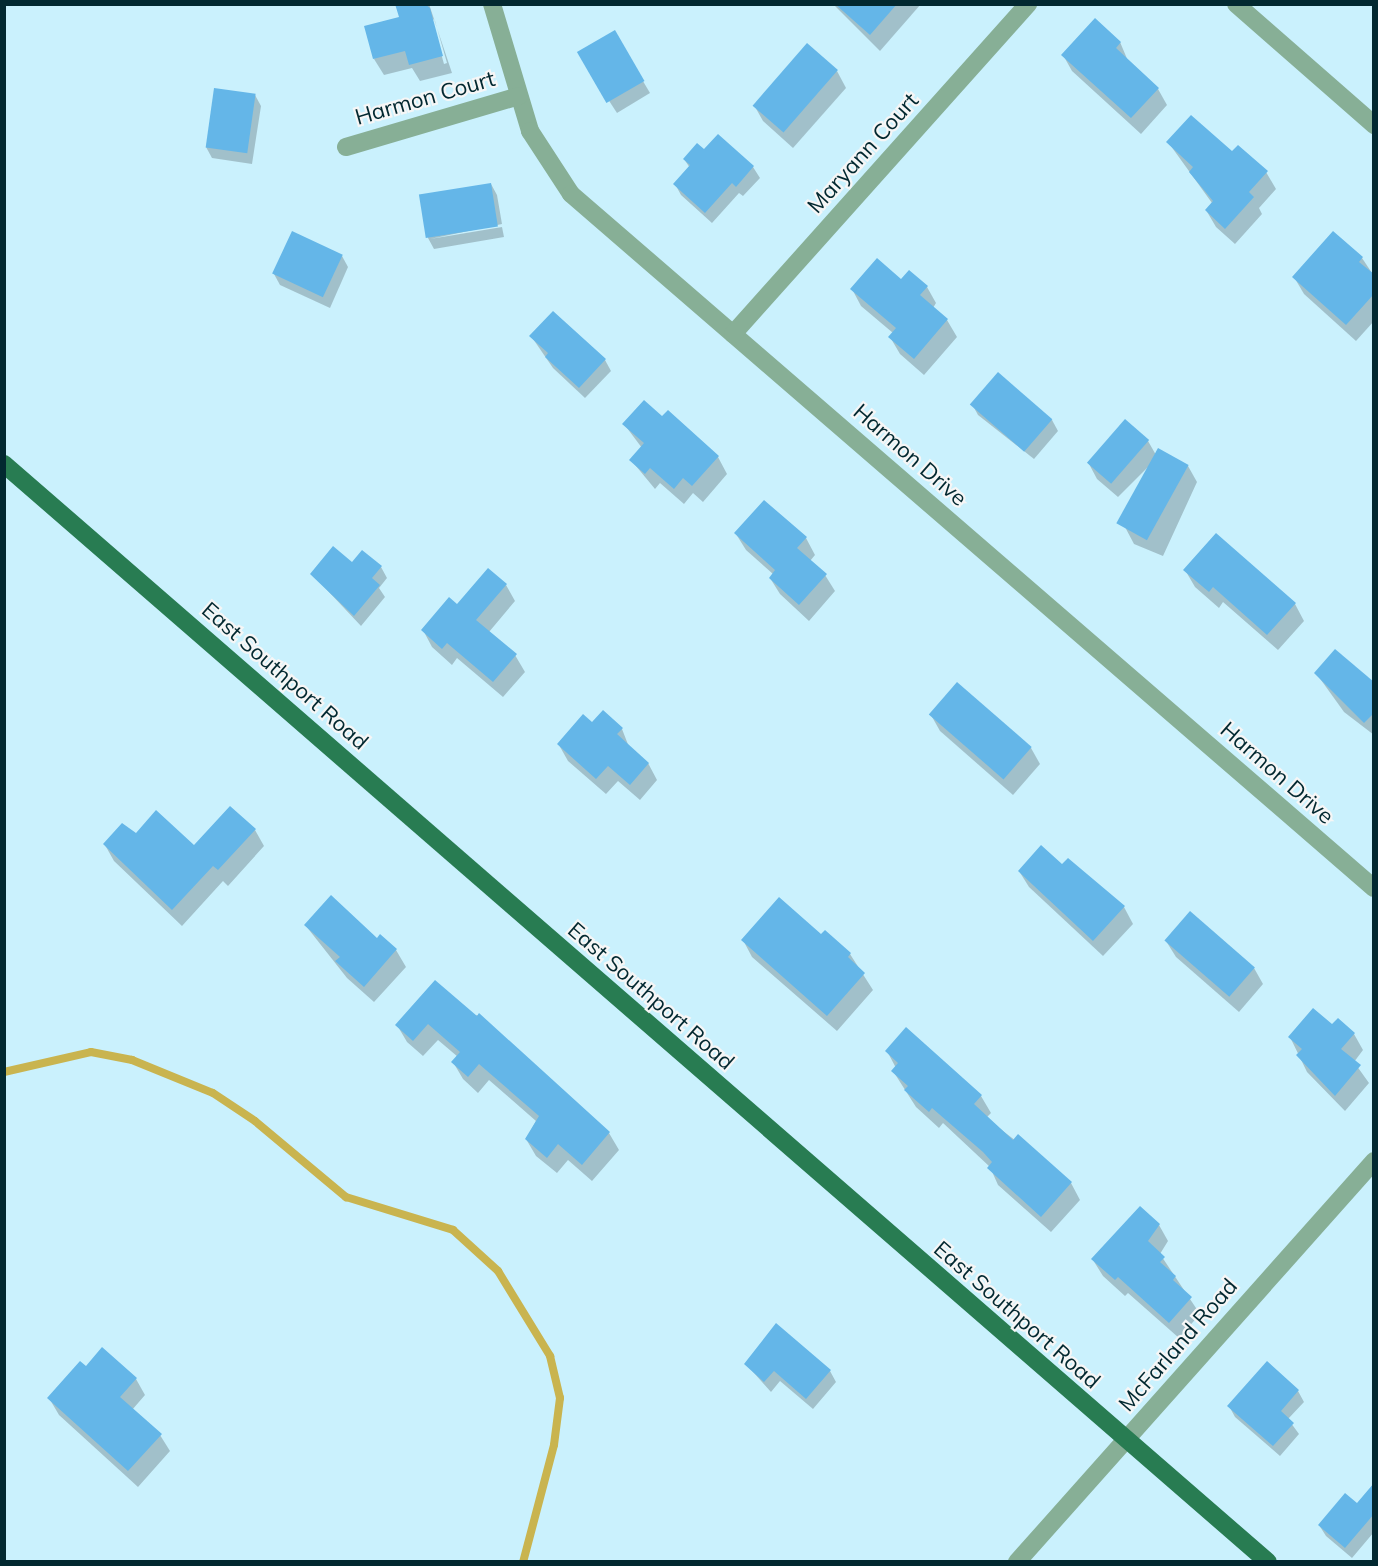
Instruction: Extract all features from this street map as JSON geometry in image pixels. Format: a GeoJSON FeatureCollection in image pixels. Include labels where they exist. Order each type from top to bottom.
{"type":"FeatureCollection","features":[{"type":"Feature","properties":{"kind":"main road","name":"East Southport Road"},"geometry":{"type":"LineString","coordinates":[[4,464],[1125,1441],[1268,1562]]}},
{"type":"Feature","properties":{"kind":"street","name":"Harmon Drive"},"geometry":{"type":"LineString","coordinates":[[492,4],[519,96],[536,142],[572,194],[1374,888]]}},
{"type":"Feature","properties":{"kind":"street","name":"Maryann Court"},"geometry":{"type":"LineString","coordinates":[[733,334],[1028,4]]}},
{"type":"Feature","properties":{"kind":"street"},"geometry":{"type":"LineString","coordinates":[[1236,4],[1374,125]]}},
{"type":"Feature","properties":{"kind":"street","name":"Harmon Court"},"geometry":{"type":"LineString","coordinates":[[346,147],[519,96]]}},
{"type":"Feature","properties":{"kind":"street","name":"McFarland Road"},"geometry":{"type":"LineString","coordinates":[[1017,1562],[1374,1161]]}},
{"type":"Feature","properties":{"kind":"building"},"geometry":{"type":"Polygon","coordinates":[[[395,4],[425,4],[430,8],[443,56],[409,65],[405,51],[373,59],[364,26],[399,17],[395,4]]]}},
{"type":"Feature","properties":{"kind":"building"},"geometry":{"type":"Polygon","coordinates":[[[835,4],[897,4],[870,35],[835,4]]]}},
{"type":"Feature","properties":{"kind":"building"},"geometry":{"type":"Polygon","coordinates":[[[1095,18],[1121,42],[1116,48],[1159,88],[1131,118],[1061,55],[1095,18]]]}},
{"type":"Feature","properties":{"kind":"building"},"geometry":{"type":"Polygon","coordinates":[[[615,30],[644,81],[606,103],[577,52],[615,30]]]}},
{"type":"Feature","properties":{"kind":"building"},"geometry":{"type":"Polygon","coordinates":[[[807,43],[838,70],[783,133],[753,106],[807,43]]]}},
{"type":"Feature","properties":{"kind":"building"},"geometry":{"type":"Polygon","coordinates":[[[214,88],[256,94],[247,153],[206,147],[214,88]]]}},
{"type":"Feature","properties":{"kind":"building"},"geometry":{"type":"Polygon","coordinates":[[[1191,115],[1232,151],[1238,145],[1268,171],[1249,192],[1254,197],[1225,229],[1205,210],[1213,201],[1189,172],[1193,167],[1166,142],[1191,115]]]}},
{"type":"Feature","properties":{"kind":"building"},"geometry":{"type":"Polygon","coordinates":[[[718,134],[754,166],[736,187],[732,183],[705,213],[673,184],[690,165],[683,159],[697,143],[704,149],[718,134]]]}},
{"type":"Feature","properties":{"kind":"building"},"geometry":{"type":"Polygon","coordinates":[[[491,183],[498,226],[426,238],[419,194],[491,183]]]}},
{"type":"Feature","properties":{"kind":"building"},"geometry":{"type":"Polygon","coordinates":[[[292,231],[343,255],[323,297],[272,274],[292,231]]]}},
{"type":"Feature","properties":{"kind":"building"},"geometry":{"type":"Polygon","coordinates":[[[1333,231],[1363,257],[1359,262],[1374,274],[1374,294],[1346,325],[1292,277],[1333,231]]]}},
{"type":"Feature","properties":{"kind":"building"},"geometry":{"type":"Polygon","coordinates":[[[877,258],[901,279],[909,270],[928,286],[920,295],[948,319],[914,359],[888,337],[896,328],[850,289],[877,258]]]}},
{"type":"Feature","properties":{"kind":"building"},"geometry":{"type":"Polygon","coordinates":[[[553,311],[606,359],[579,388],[545,357],[548,353],[529,336],[553,311]]]}},
{"type":"Feature","properties":{"kind":"building"},"geometry":{"type":"Polygon","coordinates":[[[998,372],[1052,419],[1024,452],[970,404],[998,372]]]}},
{"type":"Feature","properties":{"kind":"building"},"geometry":{"type":"Polygon","coordinates":[[[644,400],[662,416],[668,410],[719,456],[692,486],[683,478],[674,489],[650,468],[645,474],[629,460],[644,443],[622,424],[644,400]]]}},
{"type":"Feature","properties":{"kind":"building"},"geometry":{"type":"Polygon","coordinates":[[[1125,419],[1149,440],[1111,484],[1087,463],[1125,419]]]}},
{"type":"Feature","properties":{"kind":"building"},"geometry":{"type":"Polygon","coordinates":[[[1158,448],[1189,465],[1147,540],[1116,523],[1158,448]]]}},
{"type":"Feature","properties":{"kind":"building"},"geometry":{"type":"Polygon","coordinates":[[[764,500],[807,537],[797,548],[827,574],[799,605],[769,578],[775,570],[734,533],[764,500]]]}},
{"type":"Feature","properties":{"kind":"building"},"geometry":{"type":"Polygon","coordinates":[[[1216,533],[1296,603],[1267,635],[1213,587],[1209,592],[1183,570],[1216,533]]]}},
{"type":"Feature","properties":{"kind":"building"},"geometry":{"type":"Polygon","coordinates":[[[333,546],[352,562],[362,550],[382,566],[372,578],[380,585],[354,616],[310,574],[333,546]]]}},
{"type":"Feature","properties":{"kind":"building"},"geometry":{"type":"Polygon","coordinates":[[[488,568],[507,584],[476,620],[517,654],[493,682],[447,643],[442,649],[421,630],[449,597],[457,604],[488,568]]]}},
{"type":"Feature","properties":{"kind":"building"},"geometry":{"type":"Polygon","coordinates":[[[1335,649],[1374,682],[1374,713],[1364,723],[1314,673],[1335,649]]]}},
{"type":"Feature","properties":{"kind":"building"},"geometry":{"type":"Polygon","coordinates":[[[957,682],[1032,747],[1004,779],[929,714],[957,682]]]}},
{"type":"Feature","properties":{"kind":"building"},"geometry":{"type":"Polygon","coordinates":[[[603,710],[623,728],[617,734],[649,763],[630,785],[608,766],[596,779],[557,744],[583,714],[592,722],[603,710]]]}},
{"type":"Feature","properties":{"kind":"building"},"geometry":{"type":"Polygon","coordinates":[[[230,806],[256,829],[218,870],[213,866],[172,910],[103,844],[122,823],[136,833],[156,810],[194,845],[230,806]]]}},
{"type":"Feature","properties":{"kind":"building"},"geometry":{"type":"Polygon","coordinates":[[[1041,845],[1062,864],[1068,858],[1125,906],[1093,941],[1018,871],[1041,845]]]}},
{"type":"Feature","properties":{"kind":"building"},"geometry":{"type":"Polygon","coordinates":[[[331,895],[377,938],[380,934],[397,949],[364,987],[335,961],[340,957],[304,925],[331,895]]]}},
{"type":"Feature","properties":{"kind":"building"},"geometry":{"type":"Polygon","coordinates":[[[779,897],[821,934],[825,930],[851,953],[848,957],[865,973],[827,1016],[741,940],[779,897]]]}},
{"type":"Feature","properties":{"kind":"building"},"geometry":{"type":"Polygon","coordinates":[[[1190,911],[1255,967],[1229,997],[1164,940],[1190,911]]]}},
{"type":"Feature","properties":{"kind":"building"},"geometry":{"type":"Polygon","coordinates":[[[435,980],[477,1016],[479,1013],[610,1132],[582,1165],[558,1144],[547,1158],[525,1139],[539,1116],[479,1064],[468,1077],[451,1062],[460,1052],[428,1024],[413,1041],[395,1025],[435,980]]]}},
{"type":"Feature","properties":{"kind":"building"},"geometry":{"type":"Polygon","coordinates":[[[1313,1008],[1332,1024],[1338,1018],[1355,1033],[1341,1049],[1361,1065],[1335,1096],[1296,1055],[1302,1049],[1288,1037],[1313,1008]]]}},
{"type":"Feature","properties":{"kind":"building"},"geometry":{"type":"Polygon","coordinates":[[[906,1027],[982,1095],[974,1104],[1013,1140],[1018,1134],[1072,1182],[1041,1217],[987,1168],[992,1162],[983,1152],[932,1108],[929,1112],[904,1090],[908,1086],[891,1071],[898,1063],[885,1051],[906,1027]]]}},
{"type":"Feature","properties":{"kind":"building"},"geometry":{"type":"Polygon","coordinates":[[[1140,1206],[1160,1224],[1148,1241],[1165,1257],[1160,1262],[1176,1276],[1173,1280],[1192,1297],[1169,1323],[1118,1277],[1115,1280],[1091,1259],[1140,1206]]]}},
{"type":"Feature","properties":{"kind":"building"},"geometry":{"type":"Polygon","coordinates":[[[776,1323],[831,1370],[806,1399],[774,1371],[764,1382],[744,1364],[776,1323]]]}},
{"type":"Feature","properties":{"kind":"building"},"geometry":{"type":"Polygon","coordinates":[[[102,1347],[137,1378],[120,1397],[162,1434],[128,1471],[47,1398],[80,1361],[86,1366],[102,1347]]]}},
{"type":"Feature","properties":{"kind":"building"},"geometry":{"type":"Polygon","coordinates":[[[1267,1361],[1299,1390],[1281,1411],[1294,1423],[1273,1446],[1227,1406],[1267,1361]]]}},
{"type":"Feature","properties":{"kind":"building"},"geometry":{"type":"Polygon","coordinates":[[[1374,1483],[1374,1514],[1345,1548],[1318,1525],[1345,1493],[1357,1503],[1374,1483]]]}},
{"type":"Feature","properties":{"kind":"waterway"},"geometry":{"type":"LineString","coordinates":[[4,1072],[91,1052],[132,1060],[213,1093],[255,1121],[346,1197],[453,1230],[498,1271],[550,1356],[560,1398],[554,1445],[523,1562]]}}]}
